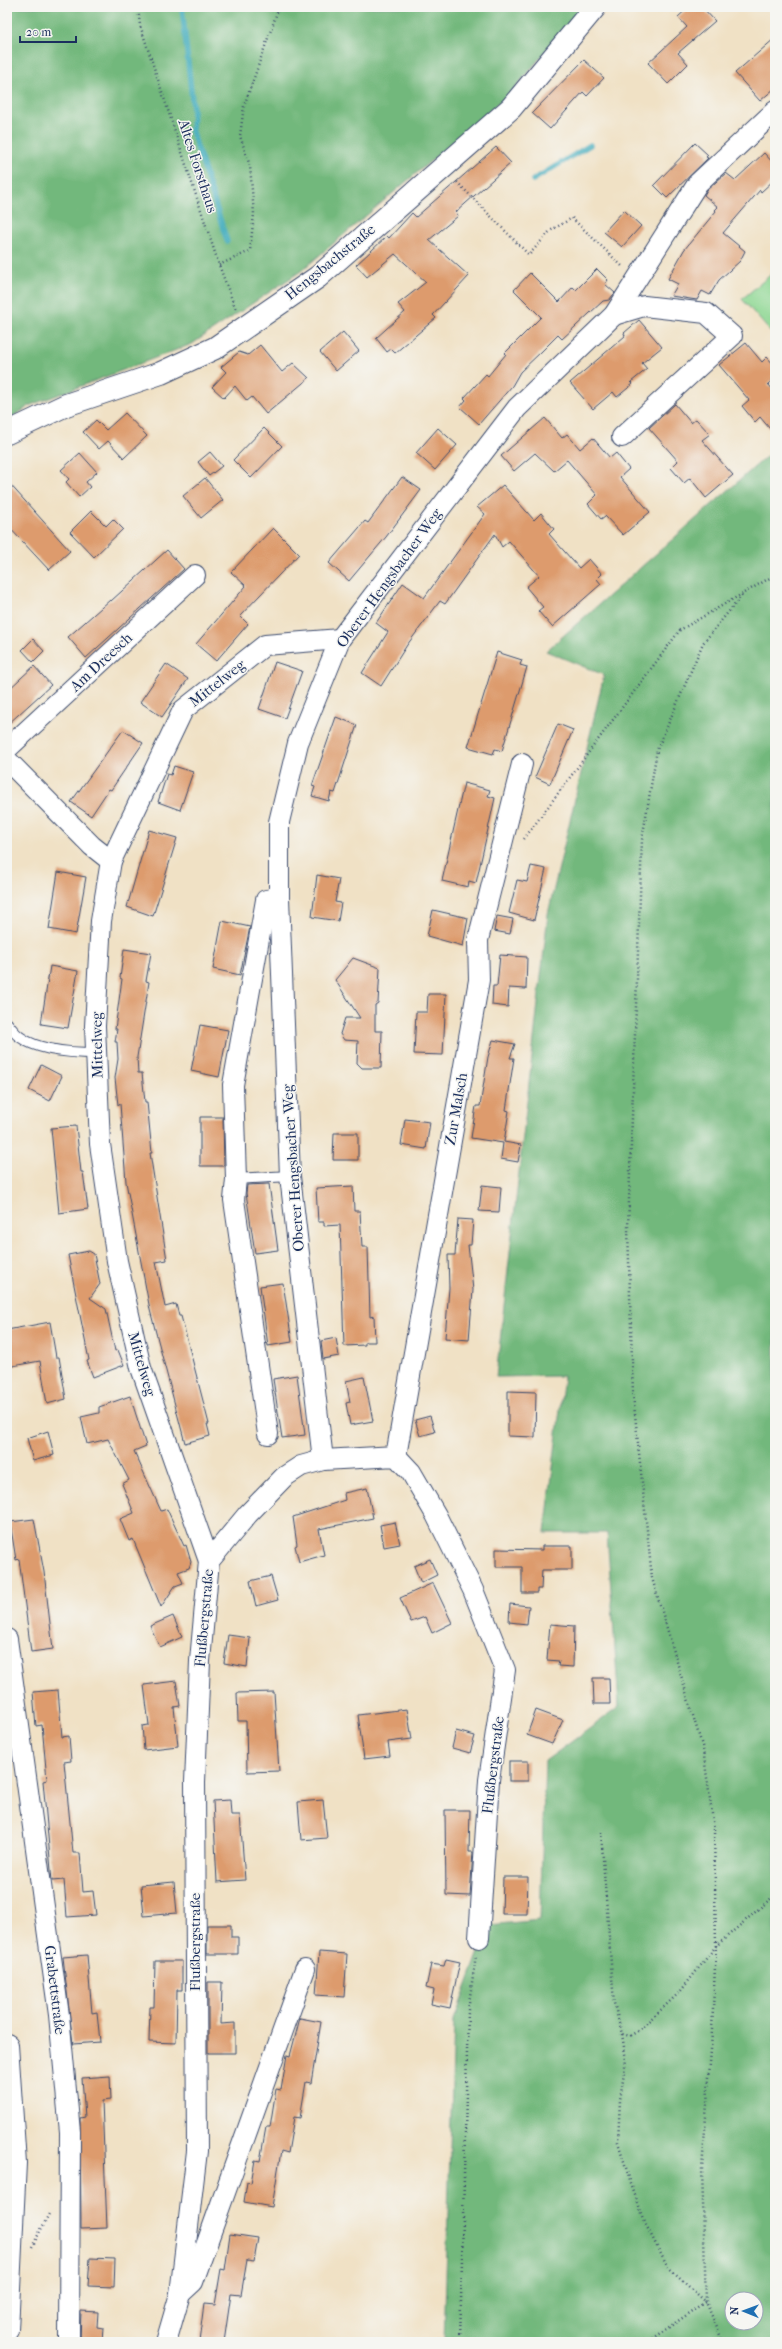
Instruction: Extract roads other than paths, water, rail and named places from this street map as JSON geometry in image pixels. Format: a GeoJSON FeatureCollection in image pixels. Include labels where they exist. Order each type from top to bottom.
{"type":"FeatureCollection","features":[{"type":"Feature","properties":{"kind":"street","name":"Hengsbachstraße"},"geometry":{"type":"LineString","coordinates":[[7,433],[66,405],[161,373],[193,360],[244,329],[318,277],[511,108],[595,7]]}},
{"type":"Feature","properties":{"kind":"street","name":"Oberer Hengsbacher Weg"},"geometry":{"type":"LineString","coordinates":[[323,1460],[290,1176],[279,898],[279,822],[298,743],[340,639],[517,408],[614,315],[698,183],[775,111]]}},
{"type":"Feature","properties":{"kind":"street","name":"Oberer Hengsbacher Weg"},"geometry":{"type":"LineString","coordinates":[[614,315],[644,306],[706,313],[732,336],[622,437]]}},
{"type":"Feature","properties":{"kind":"street","name":"Am Dreesch"},"geometry":{"type":"LineString","coordinates":[[7,749],[195,575]]}},
{"type":"Feature","properties":{"kind":"street","name":"Mittelweg"},"geometry":{"type":"LineString","coordinates":[[209,1561],[141,1368],[118,1269],[100,1144],[95,1026],[101,921],[111,861],[183,710],[265,645],[340,639]]}},
{"type":"Feature","properties":{"kind":"street"},"geometry":{"type":"LineString","coordinates":[[7,760],[92,846],[111,861]]}},
{"type":"Feature","properties":{"kind":"street","name":"Zur Malsch"},"geometry":{"type":"LineString","coordinates":[[396,1456],[479,980],[478,940],[522,764]]}},
{"type":"Feature","properties":{"kind":"street"},"geometry":{"type":"LineString","coordinates":[[268,1434],[234,1200],[236,1179],[234,1085],[266,900],[279,898]]}},
{"type":"Feature","properties":{"kind":"street","name":"Flußbergstraße"},"geometry":{"type":"LineString","coordinates":[[166,2342],[180,2294],[197,2151],[195,1782],[200,1661],[209,1561],[248,1514],[284,1478],[300,1466],[323,1460],[396,1456],[411,1472],[436,1515],[473,1590],[505,1670],[489,1780],[479,1938]]}},
{"type":"Feature","properties":{"kind":"street","name":"Grabettstraße"},"geometry":{"type":"LineString","coordinates":[[7,1640],[59,2015],[70,2132],[69,2342]]}},
{"type":"Feature","properties":{"kind":"street","name":"Flußbergstraße"},"geometry":{"type":"LineString","coordinates":[[180,2294],[193,2282],[305,1969]]}},
{"type":"Feature","properties":{"kind":"street"},"geometry":{"type":"LineString","coordinates":[[7,2045],[15,2163],[7,2330]]}},
{"type":"Feature","properties":{"kind":"lane"},"geometry":{"type":"LineString","coordinates":[[7,1024],[20,1037],[42,1046],[80,1053],[96,1053]]}},
{"type":"Feature","properties":{"kind":"lane"},"geometry":{"type":"LineString","coordinates":[[236,1179],[290,1176]]}},
{"type":"Feature","properties":{"kind":"waterway"},"geometry":{"type":"LineString","coordinates":[[182,7],[193,109],[192,131],[227,241]]}},
{"type":"Feature","properties":{"kind":"waterway"},"geometry":{"type":"LineString","coordinates":[[533,180],[590,145]]}}]}
